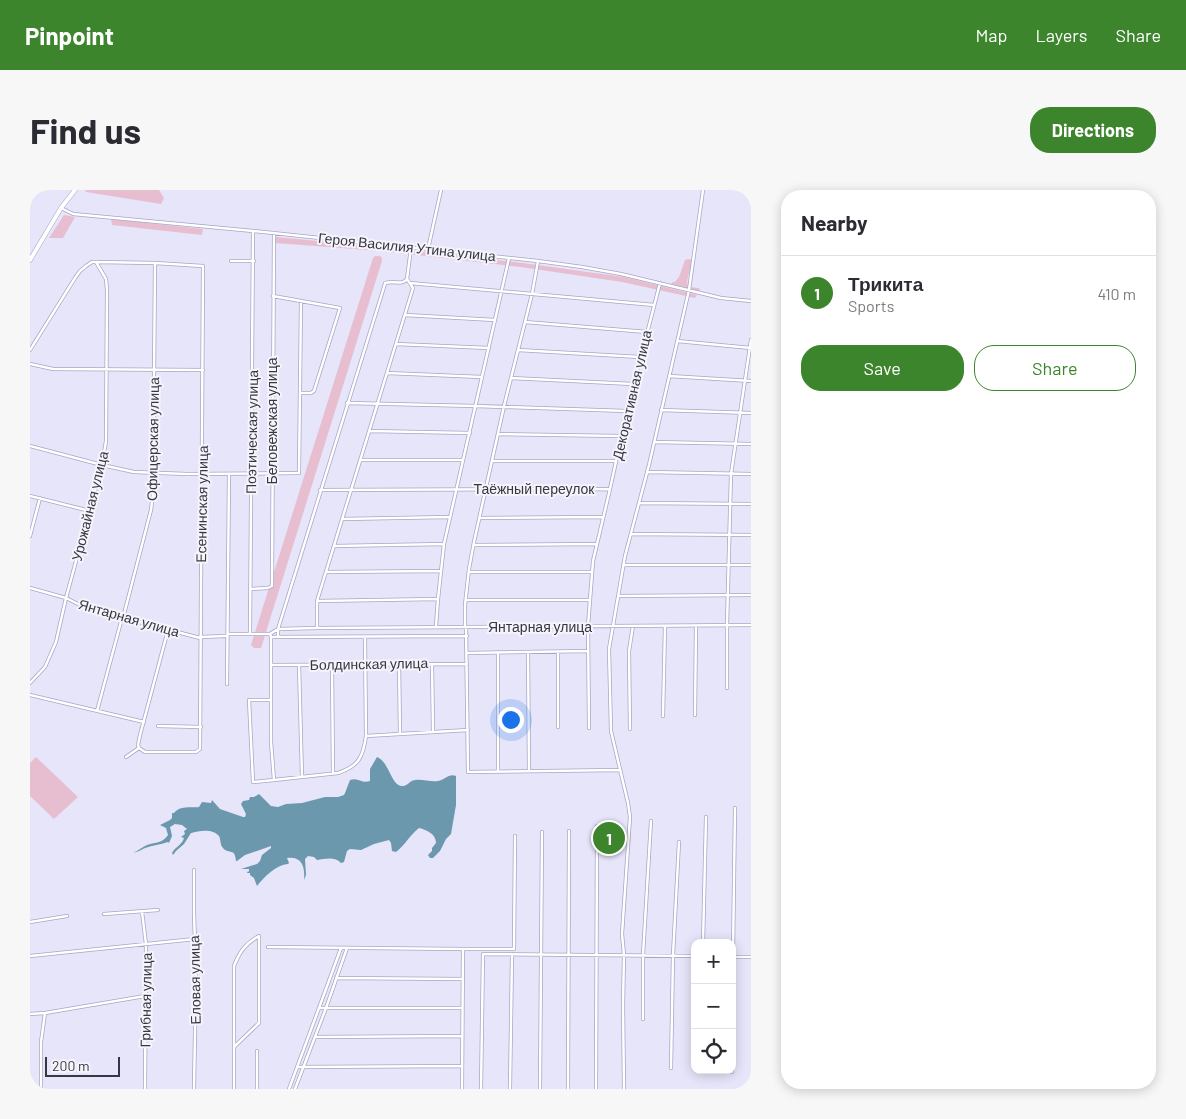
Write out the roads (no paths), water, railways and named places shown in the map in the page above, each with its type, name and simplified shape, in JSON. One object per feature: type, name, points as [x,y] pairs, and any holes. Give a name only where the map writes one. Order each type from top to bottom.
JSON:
[{"type":"street","points":[[30,260],[61,208],[75,190]]},
{"type":"street","points":[[428,249],[441,190]]},
{"type":"street","points":[[613,626],[631,534],[689,290],[703,190]]},
{"type":"street","name":"Героя Василия Утина улица","points":[[61,208],[73,214],[538,261],[620,274],[721,298],[751,301]]},
{"type":"street","name":"Поэтическая улица","points":[[250,634],[253,231]]},
{"type":"street","name":"Беловежская улица","points":[[250,589],[272,586],[274,233]]},
{"type":"street","points":[[317,628],[317,601],[413,288],[407,279],[411,248]]},
{"type":"street","points":[[436,627],[444,544],[510,258]]},
{"type":"street","points":[[231,261],[254,260]]},
{"type":"street","points":[[538,261],[532,294],[504,406],[469,572],[465,628],[467,636],[468,772],[620,770]]},
{"type":"street","points":[[30,350],[74,278],[86,266],[92,262],[156,263]]},
{"type":"street","name":"Урожайная улица","points":[[30,683],[45,667],[56,642],[102,465],[106,441],[106,279],[96,262]]},
{"type":"street","name":"Офицерская улица","points":[[97,711],[151,510],[153,494],[156,263]]},
{"type":"street","name":"Есенинская улица","points":[[139,748],[145,752],[199,751],[201,727],[203,266],[156,263]]},
{"type":"street","points":[[278,637],[278,629],[320,490],[385,283],[402,283],[407,279]]},
{"type":"street","name":"Декоративная улица","points":[[589,728],[588,626],[593,561],[627,411],[660,283]]},
{"type":"street","points":[[410,284],[654,305]]},
{"type":"street","points":[[273,296],[339,307],[340,309],[314,391],[311,393],[301,393]]},
{"type":"street","points":[[30,446],[134,472],[298,474],[300,472],[301,301]]},
{"type":"street","points":[[404,315],[495,320]]},
{"type":"street","points":[[525,322],[647,332]]},
{"type":"street","points":[[727,688],[731,474],[751,340]]},
{"type":"street","points":[[677,341],[750,348]]},
{"type":"street","points":[[396,344],[489,348]]},
{"type":"street","points":[[518,350],[640,358]]},
{"type":"street","points":[[30,364],[53,369],[203,370]]},
{"type":"street","points":[[387,373],[482,377]]},
{"type":"street","points":[[669,376],[751,381]]},
{"type":"street","points":[[511,378],[634,384]]},
{"type":"street","points":[[347,403],[627,411]]},
{"type":"street","points":[[661,410],[751,413]]},
{"type":"street","points":[[369,431],[470,433]]},
{"type":"street","points":[[498,434],[621,436]]},
{"type":"street","points":[[654,442],[751,444]]},
{"type":"street","points":[[360,460],[464,460]]},
{"type":"street","points":[[492,461],[616,462]]},
{"type":"street","points":[[647,472],[751,474]]},
{"type":"street","points":[[227,684],[229,474]]},
{"type":"street","name":"Таёжный переулок","points":[[320,490],[610,488]]},
{"type":"street","points":[[30,496],[90,511]]},
{"type":"street","points":[[30,536],[40,498]]},
{"type":"street","points":[[639,503],[751,504]]},
{"type":"street","points":[[342,519],[450,517]]},
{"type":"street","points":[[480,518],[604,517]]},
{"type":"street","points":[[631,534],[751,535]]},
{"type":"street","points":[[334,546],[444,544]]},
{"type":"street","points":[[474,545],[597,544]]},
{"type":"street","points":[[624,565],[751,565]]},
{"type":"street","points":[[326,572],[441,571]]},
{"type":"street","points":[[469,572],[592,572]]},
{"type":"street","name":"Янтарная улица","points":[[30,588],[66,598],[86,608],[200,637],[250,634],[278,637],[467,636]]},
{"type":"street","points":[[618,596],[751,595]]},
{"type":"street","points":[[317,601],[438,599]]},
{"type":"street","points":[[466,600],[590,600]]},
{"type":"street","name":"Янтарная улица","points":[[278,629],[751,625]]},
{"type":"street","name":"Янтарная улица","points":[[613,626],[609,649],[611,731],[630,817],[622,934],[624,955],[624,1089]]},
{"type":"street","points":[[630,729],[630,652],[633,626]]},
{"type":"street","points":[[663,716],[665,626]]},
{"type":"street","points":[[695,716],[696,626]]},
{"type":"street","points":[[274,780],[271,742],[270,636],[278,629]]},
{"type":"street","points":[[126,757],[139,748],[138,745],[168,630]]},
{"type":"street","points":[[270,700],[249,700],[253,782],[333,773],[347,770],[358,763],[364,751],[366,736],[365,637]]},
{"type":"street","points":[[467,652],[588,651]]},
{"type":"street","points":[[498,652],[498,772]]},
{"type":"street","points":[[528,652],[529,771]]},
{"type":"street","points":[[558,652],[558,727]]},
{"type":"street","points":[[399,664],[400,734]]},
{"type":"street","points":[[432,664],[433,732]]},
{"type":"street","name":"Болдинская улица","points":[[271,665],[467,664]]},
{"type":"street","points":[[298,665],[302,777]]},
{"type":"street","points":[[332,665],[333,773]]},
{"type":"street","points":[[30,695],[144,722]]},
{"type":"street","points":[[158,726],[201,727]]},
{"type":"street","points":[[366,736],[468,730]]},
{"type":"street","points":[[733,939],[735,808]]},
{"type":"street","points":[[703,939],[706,817]]},
{"type":"street","points":[[643,1019],[643,955],[650,821]]},
{"type":"street","points":[[596,1089],[597,826]]},
{"type":"street","points":[[568,1089],[569,831]]},
{"type":"street","points":[[540,1089],[542,832]]},
{"type":"street","points":[[268,947],[514,949],[515,836]]},
{"type":"street","points":[[671,1068],[673,955],[679,842]]},
{"type":"street","name":"Еловая улица","points":[[194,870],[196,974],[194,1089]]},
{"type":"street","points":[[104,914],[158,910]]},
{"type":"street","name":"Грибная улица","points":[[142,912],[146,944],[145,1089]]},
{"type":"street","points":[[30,922],[67,916]]},
{"type":"street","points":[[234,1047],[259,1023],[259,936],[249,942],[240,952],[234,966],[234,1047],[234,1089]]},
{"type":"street","points":[[30,956],[195,939]]},
{"type":"street","points":[[289,1089],[341,948]]},
{"type":"street","points":[[296,1089],[347,948]]},
{"type":"street","points":[[462,1089],[463,949]]},
{"type":"street","points":[[481,1089],[483,954],[691,956]]},
{"type":"street","points":[[510,1089],[512,954]]},
{"type":"street","points":[[736,957],[751,957]]},
{"type":"street","points":[[336,978],[463,979]]},
{"type":"street","points":[[30,1014],[145,996]]},
{"type":"street","points":[[319,1008],[462,1008]]},
{"type":"street","points":[[42,1089],[41,1042],[45,1013]]},
{"type":"street","points":[[315,1037],[462,1036]]},
{"type":"street","points":[[257,1051],[257,1089]]},
{"type":"street","points":[[297,1067],[462,1066]]},
{"type":"water","points":[[377,757],[384,763],[395,781],[401,786],[405,786],[415,780],[438,781],[451,775],[456,776],[456,805],[451,834],[433,858],[430,858],[428,855],[432,851],[436,840],[428,831],[419,828],[396,852],[392,851],[389,840],[361,850],[350,849],[347,851],[344,862],[341,863],[333,859],[317,860],[314,857],[308,856],[305,859],[306,875],[304,880],[304,871],[300,861],[287,858],[288,864],[275,869],[257,886],[254,878],[250,873],[247,873],[249,869],[241,869],[257,864],[262,855],[271,846],[245,855],[236,861],[233,853],[222,847],[219,836],[216,833],[202,831],[191,833],[184,844],[173,855],[173,851],[183,840],[184,838],[181,837],[187,829],[182,825],[175,824],[170,827],[172,836],[169,843],[148,847],[133,853],[166,838],[168,835],[166,828],[160,825],[170,820],[172,813],[176,810],[186,807],[199,807],[202,802],[211,803],[212,800],[220,809],[245,817],[246,814],[241,804],[243,801],[249,800],[250,797],[259,794],[271,806],[278,807],[325,797],[338,797],[344,795],[350,780],[370,781],[370,769]]},
{"type":"place","name":"Трикита","points":[[609,838]]}]
